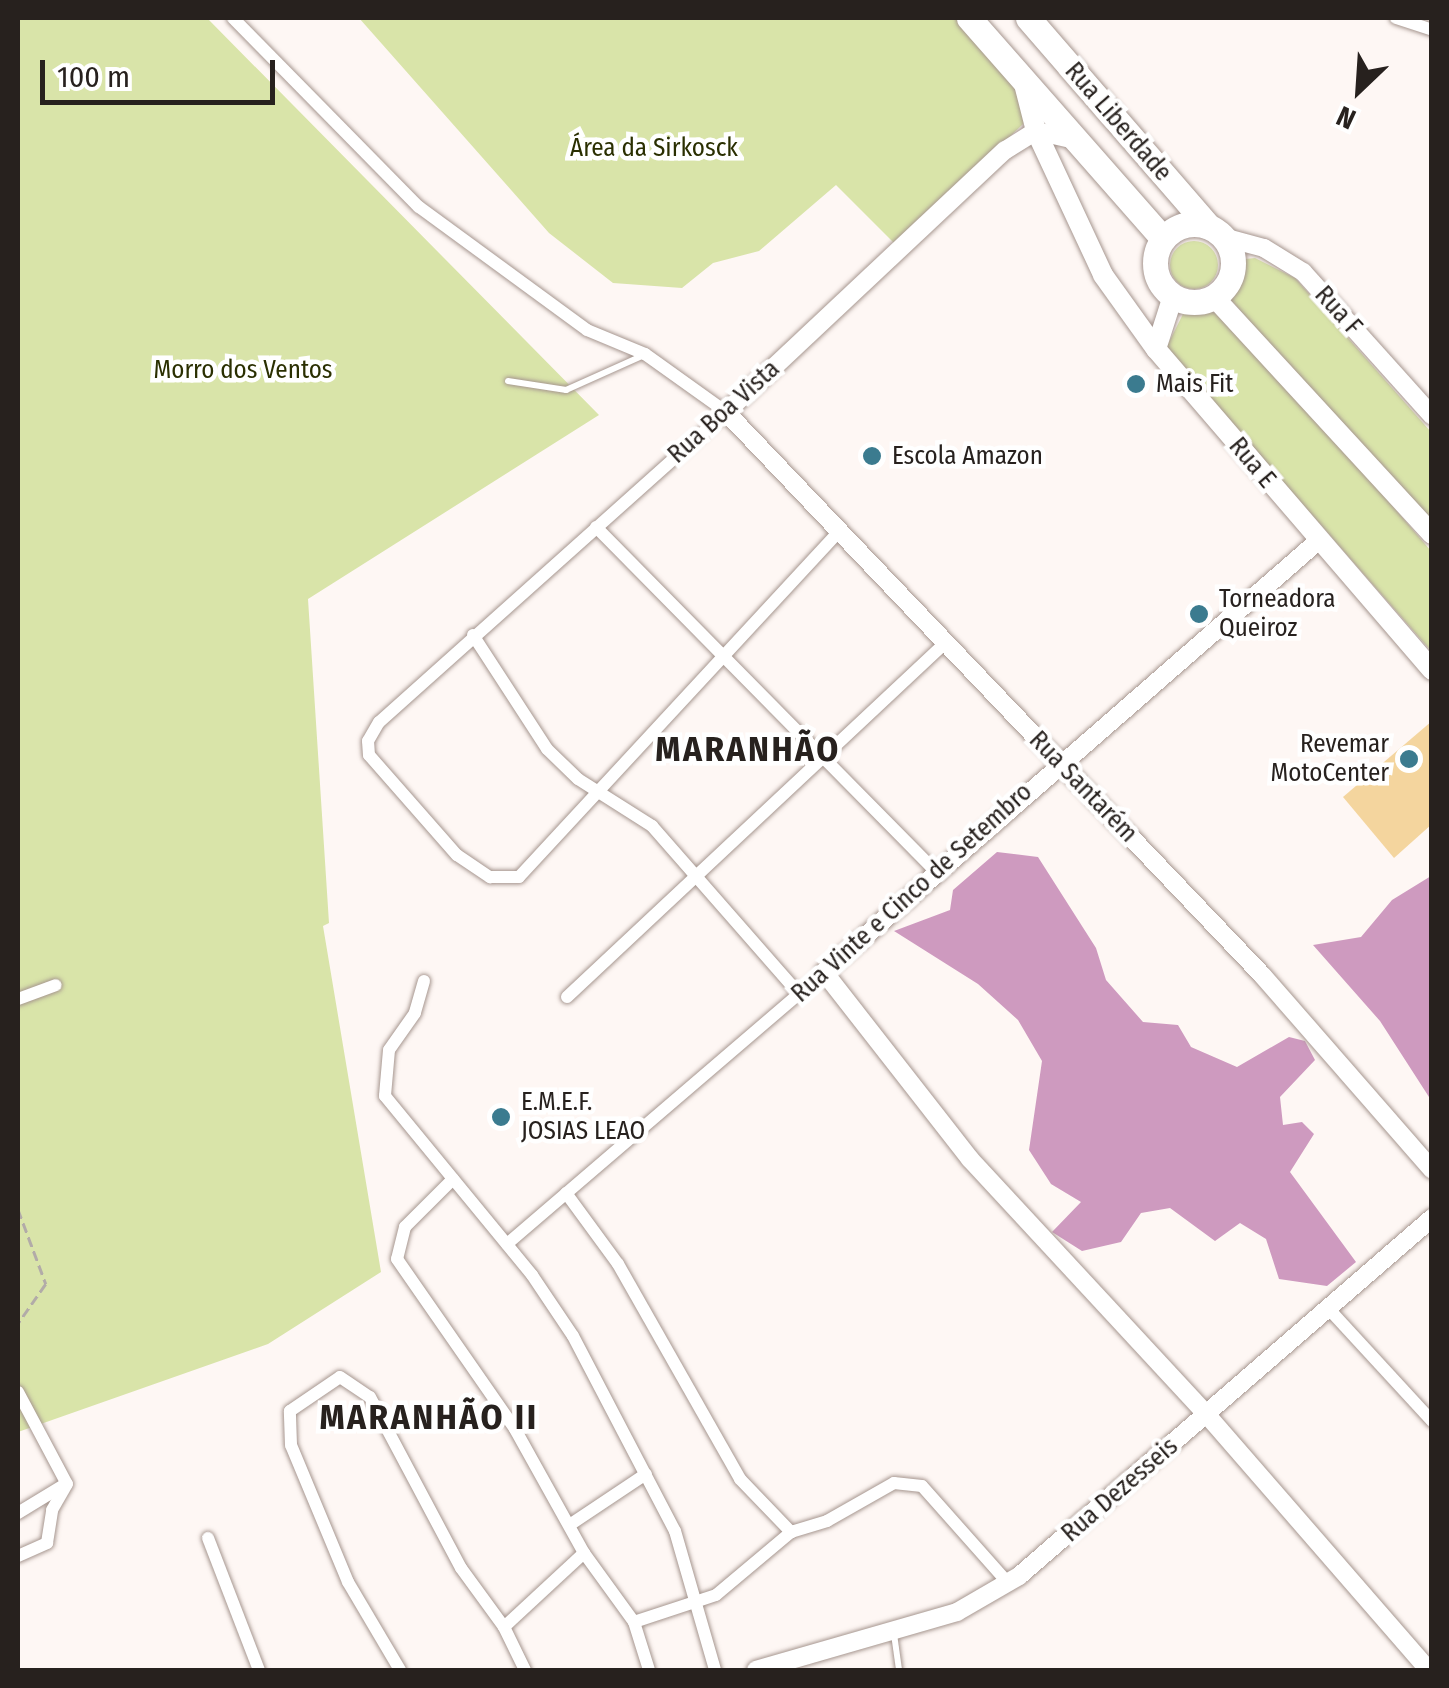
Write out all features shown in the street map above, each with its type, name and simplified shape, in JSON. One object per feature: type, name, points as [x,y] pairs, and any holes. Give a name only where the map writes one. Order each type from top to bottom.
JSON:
[{"type":"highway","points":[[969,18],[1163,239]]},
{"type":"highway","name":"Rua Liberdade","points":[[1028,18],[1216,232]]},
{"type":"highway","points":[[1184,225],[1216,232],[1233,269],[1214,297],[1189,302],[1173,296],[1157,276],[1163,239],[1184,225]]},
{"type":"main road","name":"Rua E","points":[[1022,78],[1036,132],[1104,275],[1156,348],[1432,670]]},
{"type":"main road","points":[[1156,348],[1173,296]]},
{"type":"main road","points":[[1214,297],[1431,532]]},
{"type":"street","points":[[233,18],[419,207],[587,330],[645,354],[726,412]]},
{"type":"street","points":[[1396,18],[1432,30]]},
{"type":"street","points":[[1036,132],[1077,140]]},
{"type":"street","name":"Rua Boa Vista","points":[[599,790],[525,872],[513,880],[490,877],[457,855],[370,755],[368,741],[379,722],[473,635],[726,412],[1005,150],[1036,132]]},
{"type":"street","name":"Rua F","points":[[1216,232],[1264,248],[1302,272],[1432,416]]},
{"type":"street","name":"Rua Santarém","points":[[726,412],[1263,976],[1432,1170]]},
{"type":"street","points":[[596,527],[938,874]]},
{"type":"street","points":[[599,790],[838,532]]},
{"type":"street","name":"Rua Vinte e Cinco de Setembro","points":[[506,1244],[938,874],[1060,761],[1318,541]]},
{"type":"street","points":[[473,635],[546,749],[652,826],[798,994]]},
{"type":"street","points":[[567,998],[944,644]]},
{"type":"street","points":[[824,972],[970,1159],[1207,1414],[1429,1670]]},
{"type":"street","points":[[424,982],[415,1013],[395,1034],[382,1086],[573,1336],[675,1531],[716,1670]]},
{"type":"street","points":[[18,999],[56,985]]},
{"type":"street","points":[[453,1179],[405,1227],[397,1259],[426,1292],[570,1524],[584,1553],[634,1622],[649,1670]]},
{"type":"street","points":[[566,1193],[618,1264],[740,1479],[790,1532]]},
{"type":"street","name":"Rua Dezesseis","points":[[756,1670],[957,1612],[1008,1583],[1432,1218]]},
{"type":"street","points":[[1328,1308],[1432,1421]]},
{"type":"street","points":[[400,1670],[308,1497],[288,1429],[290,1411],[340,1376],[370,1397],[460,1568],[504,1626],[525,1670]]},
{"type":"street","points":[[18,1392],[66,1484]]},
{"type":"street","points":[[570,1524],[646,1474]]},
{"type":"street","points":[[634,1622],[698,1602],[731,1585],[790,1532],[827,1521],[876,1490],[910,1482],[935,1498],[1008,1583]]},
{"type":"street","points":[[18,1512],[66,1484]]},
{"type":"street","points":[[18,1556],[48,1543],[52,1510],[66,1484]]},
{"type":"street","points":[[208,1538],[259,1670]]},
{"type":"street","points":[[504,1626],[584,1553]]},
{"type":"lane","points":[[508,381],[566,390],[645,354]]},
{"type":"lane","points":[[894,1633],[899,1670]]},
{"type":"path","points":[[18,1208],[46,1284],[18,1324]]},
{"type":"green space","name":"Morro dos Ventos","points":[[18,18],[207,18],[599,415],[308,599],[329,923],[323,926],[381,1272],[268,1344],[18,1432]]},
{"type":"green space","name":"Área da Sirkosck","points":[[359,18],[969,18],[1045,103],[896,245],[836,185],[759,251],[713,263],[682,288],[613,283],[549,233]]},
{"type":"green space","points":[[1194,241],[1211,248],[1218,265],[1211,282],[1194,289],[1177,282],[1170,265],[1177,248]]},
{"type":"green space","points":[[1255,258],[1295,278],[1431,432],[1431,527],[1231,300],[1235,260]]},
{"type":"green space","points":[[1214,297],[1431,551],[1431,651],[1166,348],[1189,302]]},
{"type":"shaded area","points":[[997,852],[1038,857],[1096,948],[1106,980],[1143,1022],[1178,1025],[1191,1047],[1237,1067],[1289,1037],[1305,1041],[1315,1060],[1280,1097],[1283,1125],[1302,1122],[1314,1134],[1290,1172],[1356,1262],[1327,1286],[1279,1279],[1266,1239],[1240,1223],[1215,1241],[1170,1208],[1141,1213],[1121,1242],[1082,1251],[1052,1232],[1081,1202],[1051,1184],[1029,1150],[1042,1061],[1018,1020],[978,984],[894,931],[950,910],[953,890]]},
{"type":"shaded area","points":[[1431,876],[1429,1097],[1380,1021],[1313,945],[1361,937],[1392,900]]},
{"type":"building","name":"Revemar MotoCenter","points":[[1432,721],[1432,824],[1394,858],[1343,797]]},
{"type":"place","name":"Mais Fit","points":[[1136,384]]},
{"type":"place","name":"Escola Amazon","points":[[872,456]]},
{"type":"place","name":"Torneadora Queiroz","points":[[1199,614]]},
{"type":"place","name":"Revemar MotoCenter","points":[[1409,759]]},
{"type":"place","name":"E.M.E.F. JOSIAS LEAO","points":[[501,1117]]},
{"type":"district","name":"MARANHÃO","points":[[748,749]]},
{"type":"district","name":"MARANHÃO II","points":[[429,1417]]}]
